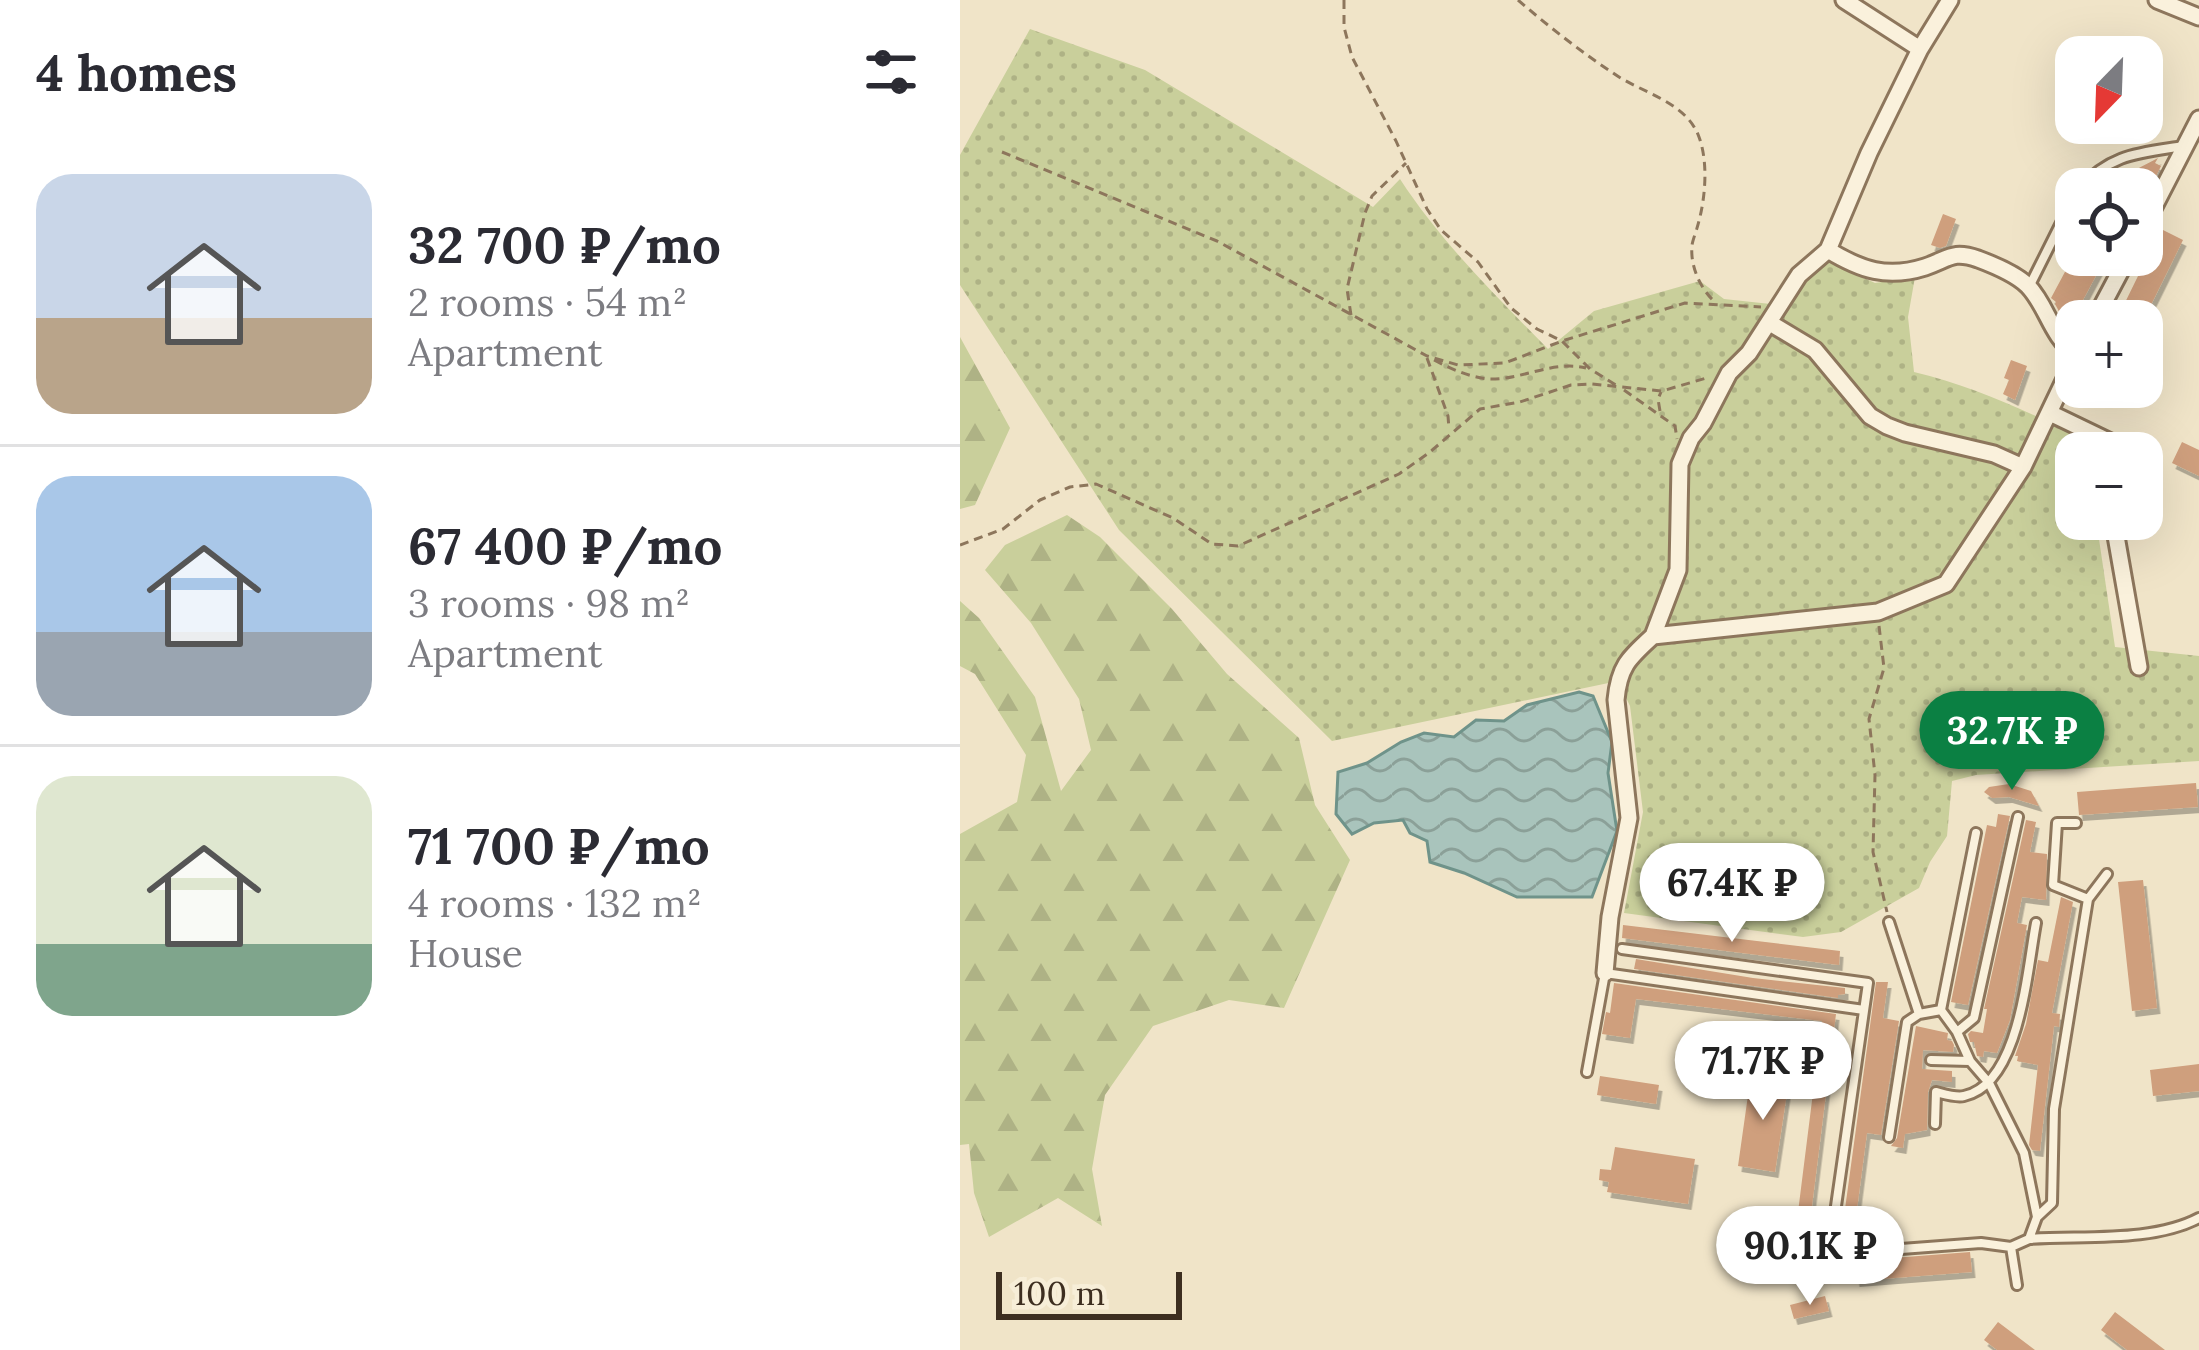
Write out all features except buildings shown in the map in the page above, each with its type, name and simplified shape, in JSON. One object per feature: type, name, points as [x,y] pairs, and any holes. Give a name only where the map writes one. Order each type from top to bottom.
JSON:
[{"type":"street","points":[[1844,0],[1920,49]]},
{"type":"street","points":[[1605,973],[1610,916],[1629,818],[1618,681],[1627,660],[1653,636],[1678,570],[1681,464],[1729,373],[1770,323],[1799,275],[1828,250],[1869,153],[1949,0]]},
{"type":"street","points":[[2157,0],[2199,17]]},
{"type":"street","points":[[2163,190],[2199,119]]},
{"type":"street","points":[[1828,250],[1858,268],[1883,273],[1924,267],[1953,254],[1976,258],[2029,287],[2055,332]]},
{"type":"street","points":[[1770,323],[1815,350],[1870,416],[1887,426],[1994,454],[2023,467]]},
{"type":"street","points":[[1653,636],[1878,612],[1946,584],[2023,467],[2055,402]]},
{"type":"street","points":[[2050,413],[2089,432]]},
{"type":"street","points":[[2117,540],[2139,667]]},
{"type":"lane","points":[[2100,168],[2125,155],[2186,146]]},
{"type":"lane","points":[[2029,287],[2055,236]]},
{"type":"lane","points":[[1957,1032],[1974,1018],[2018,817]]},
{"type":"lane","points":[[2076,824],[2056,823],[2053,885],[2088,899]]},
{"type":"lane","points":[[1976,833],[1941,1010],[1970,1061],[1989,1083],[2024,1153],[2037,1217]]},
{"type":"lane","points":[[2029,1239],[2037,1217],[2052,1203],[2054,1109],[2088,899],[2107,874]]},
{"type":"lane","points":[[1889,922],[1919,1014]]},
{"type":"lane","points":[[1934,1124],[1936,1092],[1962,1097],[1989,1083],[2013,1044],[2036,923]]},
{"type":"lane","points":[[1622,949],[1868,982],[1834,1220]]},
{"type":"lane","points":[[1587,1072],[1605,973],[1864,1010]]},
{"type":"lane","points":[[1889,1137],[1907,1022],[1941,1010]]},
{"type":"lane","points":[[1931,1060],[1970,1061]]},
{"type":"lane","points":[[1848,1253],[2147,1234],[2199,1218]]},
{"type":"lane","points":[[2011,1246],[2018,1285]]},
{"type":"path","points":[[1344,0],[1344,27],[1352,57],[1441,230],[1478,262],[1511,308],[1675,426],[1681,464]]},
{"type":"path","points":[[1518,0],[1618,77],[1670,104],[1690,121],[1700,137],[1705,162],[1701,207],[1691,244],[1697,277],[1718,304]]},
{"type":"path","points":[[1002,152],[1217,241],[1463,375],[1494,379],[1571,364],[1590,369]]},
{"type":"path","points":[[1351,317],[1347,289],[1365,213],[1372,196],[1406,163]]},
{"type":"path","points":[[1426,356],[1458,365],[1505,363],[1685,304],[1780,305]]},
{"type":"path","points":[[1426,356],[1448,416],[1449,433]]},
{"type":"path","points":[[960,545],[1003,530],[1040,500],[1070,487],[1096,484],[1173,518],[1212,544],[1238,547],[1399,474],[1480,409],[1571,385],[1662,391],[1729,373]]},
{"type":"path","points":[[1661,416],[1658,399],[1662,391]]},
{"type":"path","points":[[1878,612],[1884,668],[1868,719],[1874,775],[1873,852],[1889,922]]},
{"type":"green space","points":[[1030,29],[1145,70],[1373,207],[1400,179],[1451,246],[1548,349],[1594,311],[1700,281],[1724,299],[1780,305],[1823,259],[1875,283],[1915,277],[1908,317],[1914,372],[1991,397],[2069,432],[2055,432],[2055,540],[2099,540],[2115,647],[2199,656],[2199,761],[1976,775],[1952,781],[1947,836],[1919,888],[1841,932],[1803,937],[1624,913],[1643,812],[1630,706],[1618,681],[1332,741],[1119,530],[960,285],[960,155]]},
{"type":"green space","points":[[960,337],[1010,428],[975,505],[960,509]]},
{"type":"green space","points":[[1067,515],[1100,537],[1172,609],[1227,674],[1299,738],[1315,805],[1350,860],[1284,1008],[1229,1000],[1153,1026],[1105,1095],[1092,1169],[1102,1226],[1058,1198],[989,1237],[974,1193],[969,1144],[960,1145],[960,834],[1017,802],[1026,755],[975,674],[960,666],[960,601],[979,618],[1035,697],[1061,791],[1091,750],[1079,699],[1031,623],[985,570],[1005,545]]},
{"type":"water","points":[[1579,692],[1593,696],[1612,742],[1608,773],[1617,831],[1592,897],[1517,897],[1430,862],[1427,841],[1410,833],[1403,820],[1374,823],[1352,834],[1336,814],[1338,772],[1367,763],[1424,733],[1454,737],[1476,720],[1504,721],[1527,705]]}]
